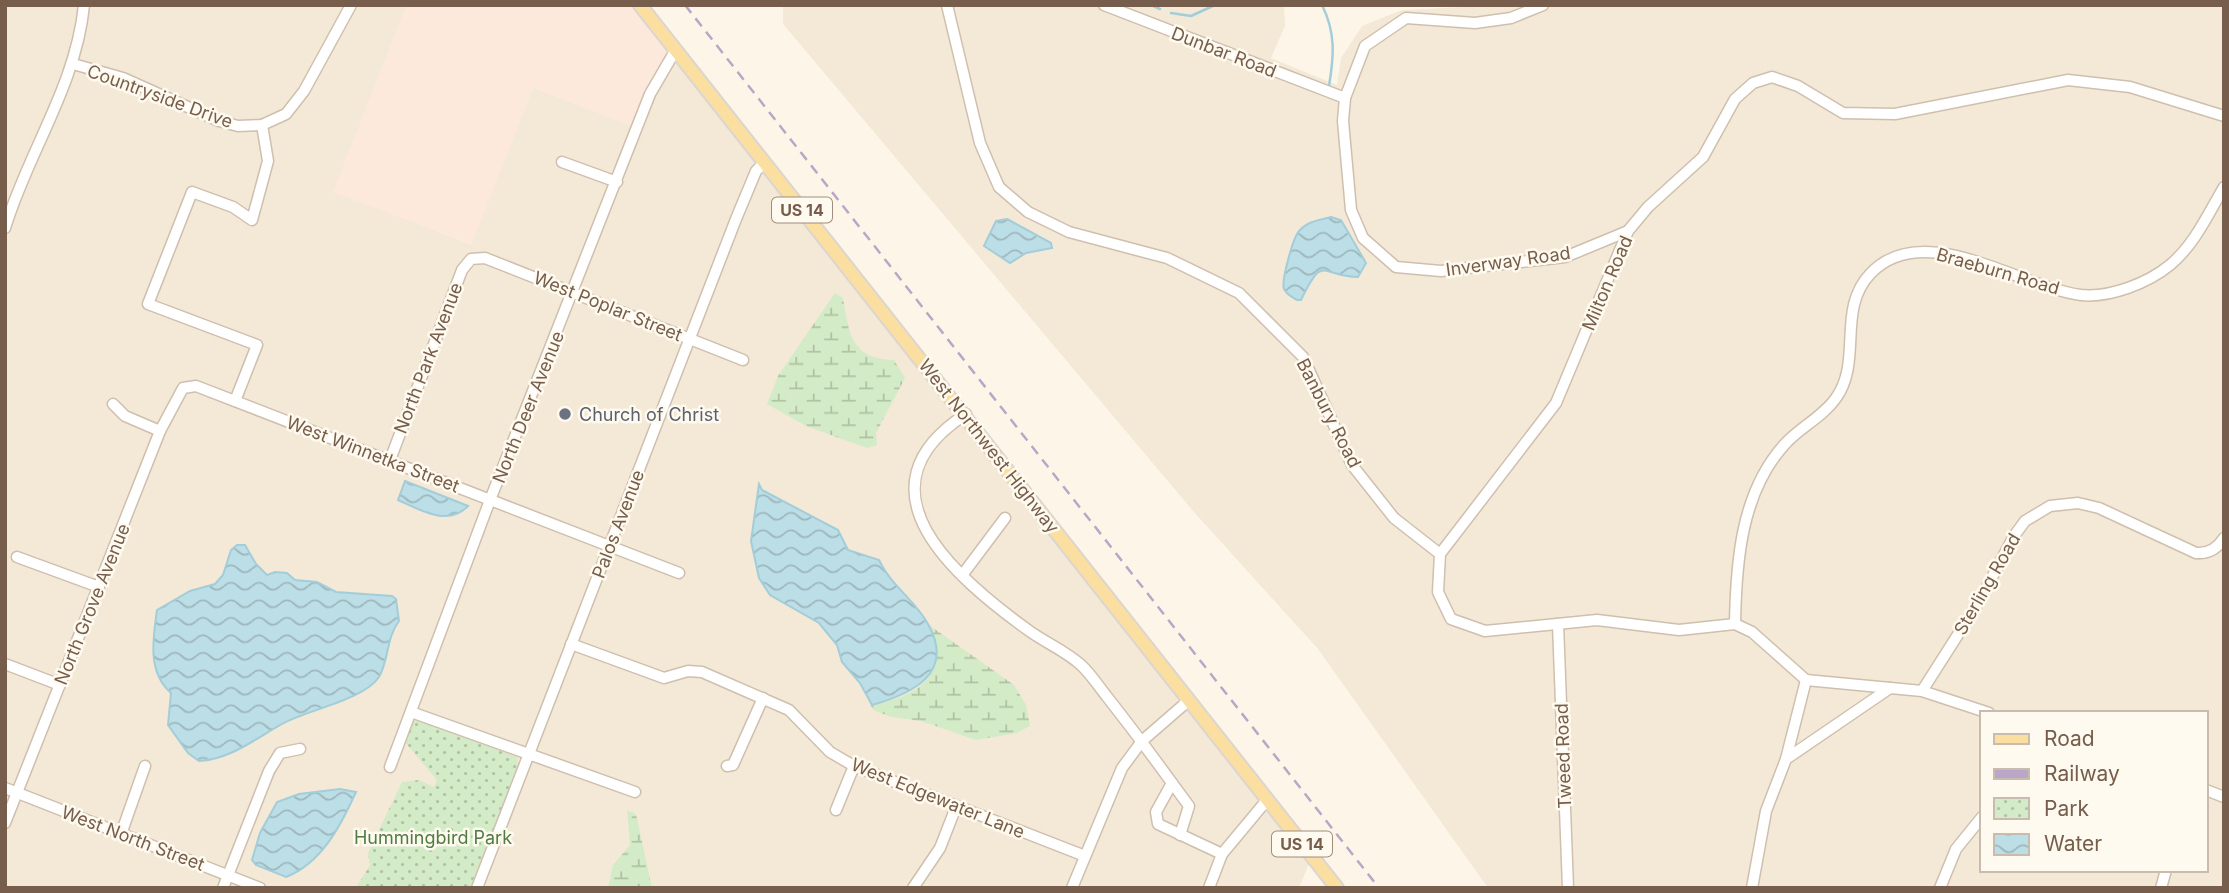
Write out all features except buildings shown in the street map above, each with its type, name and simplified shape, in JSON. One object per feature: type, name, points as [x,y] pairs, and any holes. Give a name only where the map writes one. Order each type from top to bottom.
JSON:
[{"type":"main road","name":"West Northwest Highway","points":[[639,5],[966,414],[1337,888]]},
{"type":"street","points":[[5,228],[16,192],[73,64],[85,5]]},
{"type":"street","points":[[235,401],[257,345],[148,304],[192,192],[233,207],[252,220],[268,161],[262,125],[286,114],[304,91],[351,5]]},
{"type":"street","name":"Banbury Road","points":[[947,5],[980,143],[999,187],[1028,212],[1069,232],[1167,258],[1239,293],[1303,357],[1352,465],[1394,518],[1440,554]]},
{"type":"street","name":"Dunbar Road","points":[[1104,5],[1345,98]]},
{"type":"street","name":"Inverway Road","points":[[1543,5],[1511,18],[1475,23],[1406,18],[1365,46],[1345,98],[1343,144],[1351,210],[1363,238],[1396,267],[1441,271],[1565,257],[1628,231]]},
{"type":"street","name":"North Deer Avenue","points":[[390,767],[490,500],[574,293],[650,94],[675,51]]},
{"type":"street","name":"Countryside Drive","points":[[73,64],[124,78],[219,121],[238,126],[262,125]]},
{"type":"street","name":"Milton Road","points":[[1440,554],[1556,403],[1628,231],[1648,207],[1703,158],[1735,99],[1753,83],[1772,77],[1798,86],[1843,113],[1895,114],[2068,80],[2130,87],[2224,116]]},
{"type":"street","points":[[562,162],[617,182]]},
{"type":"street","name":"Palos Avenue","points":[[477,888],[736,219],[756,171],[764,163]]},
{"type":"street","name":"Braeburn Road","points":[[1735,624],[1736,569],[1754,496],[1779,451],[1798,431],[1826,410],[1842,390],[1849,366],[1853,304],[1870,273],[1891,258],[1929,251],[1963,258],[2081,295],[2117,291],[2154,275],[2176,259],[2191,243],[2224,187]]},
{"type":"street","name":"West Poplar Street","points":[[471,259],[485,258],[743,360]]},
{"type":"street","name":"North Park Avenue","points":[[390,460],[462,270],[471,259]]},
{"type":"street","name":"West Winnetka Street","points":[[183,388],[196,386],[679,573]]},
{"type":"street","name":"North Grove Avenue","points":[[5,822],[160,431],[183,388]]},
{"type":"street","points":[[113,404],[125,416],[160,431]]},
{"type":"street","points":[[966,414],[931,445],[917,471],[914,488],[919,522],[929,540],[963,574],[1029,631],[1081,664],[1189,806],[1180,835]]},
{"type":"street","name":"Sterling Road","points":[[1922,691],[1980,600],[2014,536],[2025,521],[2050,506],[2078,503],[2099,508],[2196,553],[2205,554],[2224,538]]},
{"type":"street","points":[[963,574],[1005,517]]},
{"type":"street","points":[[1440,554],[1438,592],[1451,619],[1485,631],[1597,620],[1679,630],[1735,624],[1752,632],[1806,680],[1922,691],[1983,711]]},
{"type":"street","points":[[17,557],[99,587]]},
{"type":"street","name":"Tweed Road","points":[[1558,624],[1568,888]]},
{"type":"street","name":"West Edgewater Lane","points":[[571,644],[647,674],[664,678],[688,671],[702,673],[763,698],[789,710],[830,752],[854,766],[1085,856]]},
{"type":"street","points":[[5,664],[60,685]]},
{"type":"street","points":[[1752,888],[1766,811],[1786,759],[1806,680]]},
{"type":"street","points":[[1786,759],[1891,688]]},
{"type":"street","points":[[727,766],[733,765],[763,698]]},
{"type":"street","points":[[1072,888],[1122,768],[1142,741],[1188,701]]},
{"type":"street","points":[[411,712],[635,792]]},
{"type":"street","points":[[223,888],[269,771],[280,753],[300,749]]},
{"type":"street","points":[[121,834],[145,766]]},
{"type":"street","points":[[836,810],[854,766]]},
{"type":"street","points":[[1172,783],[1156,813],[1158,824],[1222,854]]},
{"type":"street","name":"West North Street","points":[[5,788],[260,888]]},
{"type":"street","points":[[1209,888],[1222,854],[1266,800]]},
{"type":"street","points":[[917,887],[940,848],[956,807]]},
{"type":"street","points":[[1940,888],[1956,849],[1980,819]]},
{"type":"shaded area","points":[[5,5],[407,5],[334,191],[471,244],[533,87],[637,128],[675,51],[1268,802],[1309,864],[1299,888],[5,888]]},
{"type":"shaded area","points":[[407,5],[640,5],[675,51],[637,128],[533,87],[472,244],[333,192]]},
{"type":"shaded area","points":[[783,5],[1284,5],[1285,26],[1271,58],[1337,85],[1341,58],[1362,26],[1402,10],[1501,5],[2224,5],[2224,888],[1488,888],[1318,649],[1193,511],[783,24]]},
{"type":"green space","points":[[835,293],[843,298],[847,323],[855,342],[869,355],[894,360],[905,378],[876,433],[877,445],[867,448],[806,426],[767,404],[778,376]]},
{"type":"green space","points":[[929,625],[1014,685],[1026,705],[1030,726],[1017,733],[976,740],[921,721],[892,717],[875,711],[870,705],[914,691],[929,676],[936,653]]},
{"type":"green space","name":"Hummingbird Park","points":[[418,720],[517,757],[519,767],[470,888],[356,888],[370,865],[368,853],[402,782],[419,780],[434,787],[437,780],[404,741],[412,722]]},
{"type":"green space","points":[[627,810],[636,814],[652,888],[608,888],[613,865],[630,845]]},
{"type":"water","points":[[1331,217],[1341,220],[1366,263],[1358,277],[1324,270],[1319,272],[1308,285],[1301,300],[1297,300],[1284,289],[1286,269],[1294,241],[1300,230],[1307,225]]},
{"type":"water","points":[[1007,219],[1051,243],[1052,248],[1026,253],[1010,263],[984,246],[996,221]]},
{"type":"water","points":[[405,481],[468,506],[452,515],[425,512],[398,500]]},
{"type":"water","points":[[759,484],[762,490],[838,530],[848,550],[879,560],[890,578],[923,615],[935,641],[937,656],[933,669],[914,688],[872,705],[860,683],[842,662],[837,645],[819,623],[770,595],[759,578],[751,541]]},
{"type":"water","points":[[237,545],[245,545],[256,564],[267,575],[275,572],[287,573],[295,580],[317,582],[336,592],[392,596],[396,599],[399,621],[382,670],[372,685],[348,698],[292,719],[232,752],[199,761],[188,753],[168,725],[171,693],[163,685],[155,665],[154,632],[157,610],[190,591],[215,584],[223,575],[231,550]]},
{"type":"water","points":[[340,789],[356,792],[337,830],[320,853],[299,871],[286,877],[256,865],[252,860],[260,833],[277,802],[299,794]]},
{"type":"waterway","points":[[1151,5],[1160,9]]},
{"type":"waterway","points":[[1171,13],[1191,16],[1215,5]]},
{"type":"waterway","points":[[1322,5],[1330,25],[1333,45],[1329,86]]},
{"type":"railway","points":[[685,5],[1379,888]]},
{"type":"place","name":"Church of Christ","points":[[565,414]]}]
